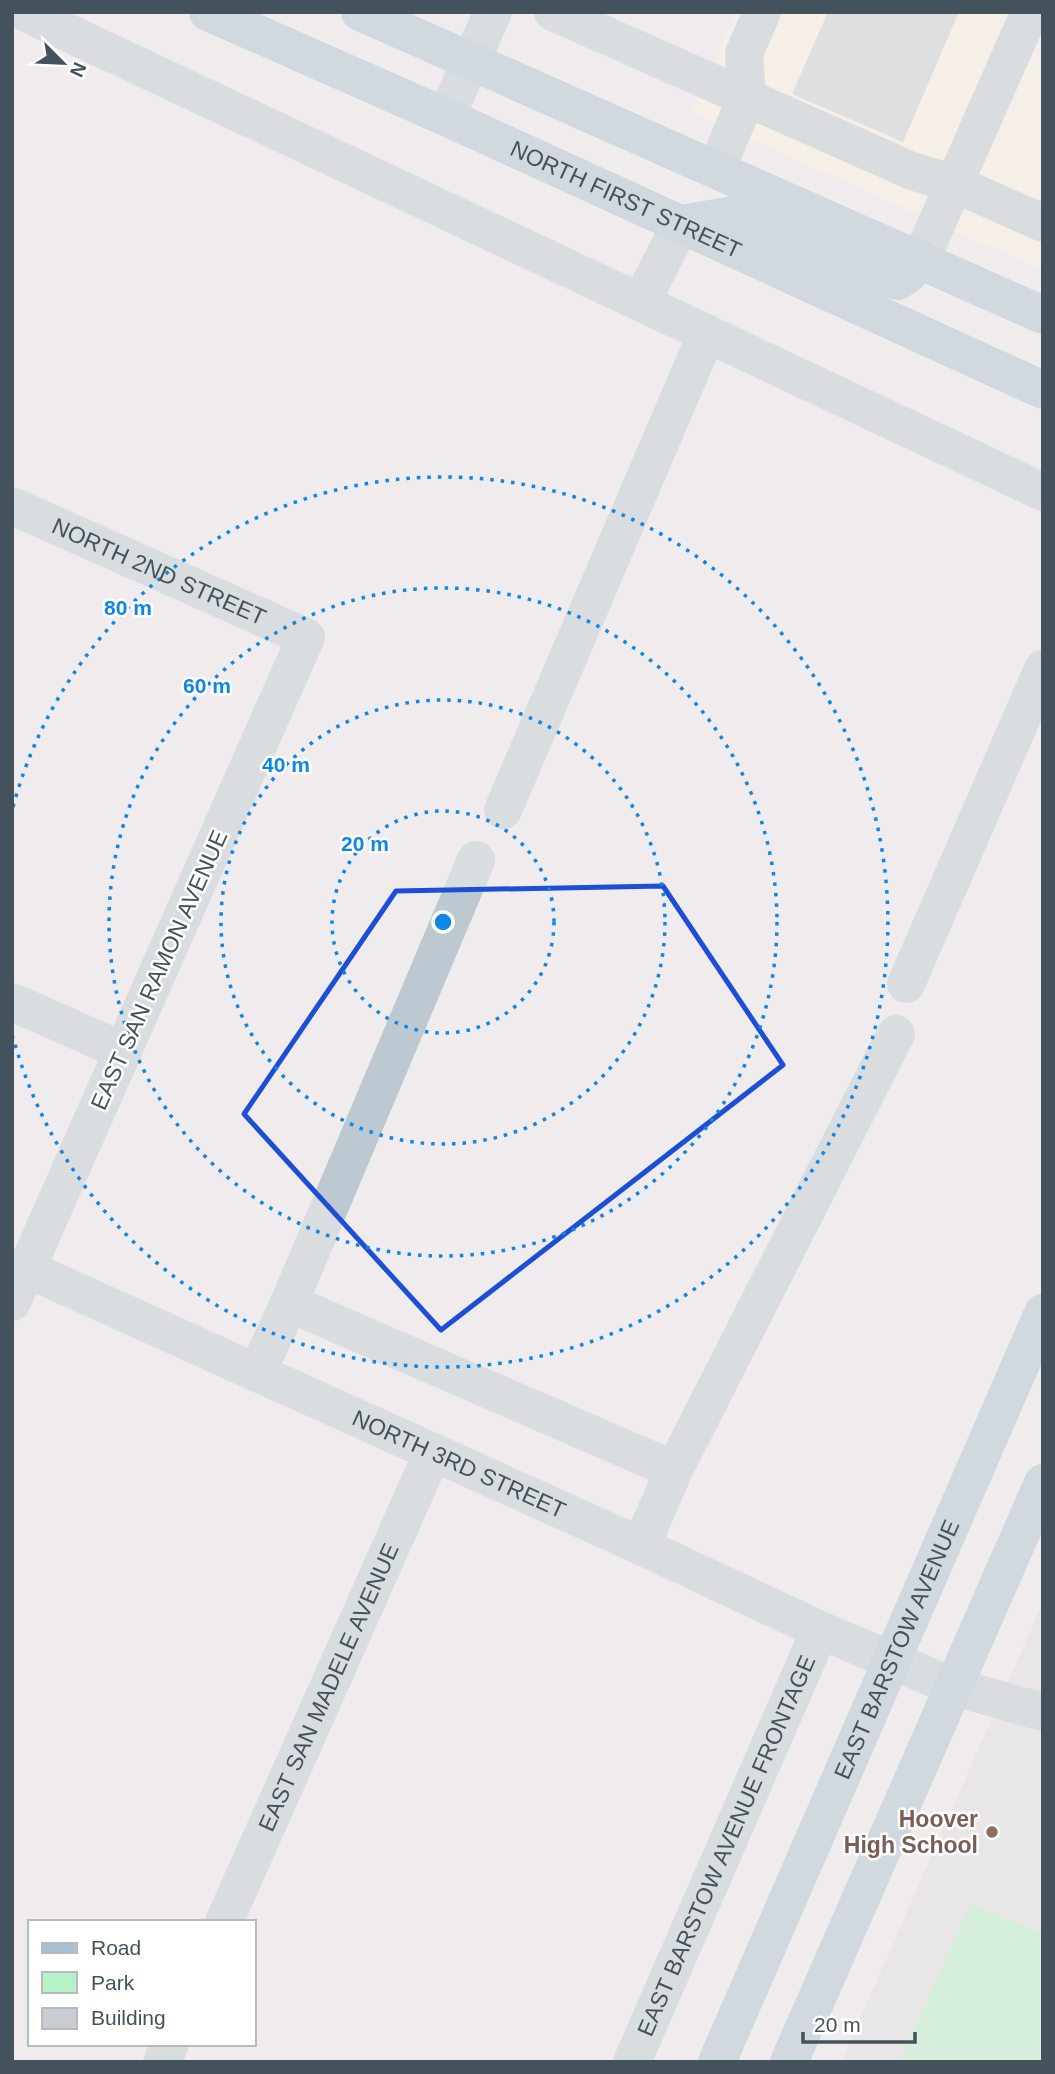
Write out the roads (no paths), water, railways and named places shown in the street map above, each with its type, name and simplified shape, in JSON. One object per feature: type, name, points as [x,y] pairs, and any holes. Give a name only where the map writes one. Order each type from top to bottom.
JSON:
[{"type":"main road","name":"NORTH FIRST STREET","points":[[208,12],[446,117],[1043,390]]},
{"type":"main road","points":[[360,12],[1043,314]]},
{"type":"main road","points":[[681,224],[734,215],[859,272],[884,279],[898,281],[908,274],[920,259]]},
{"type":"main road","name":"EAST BARSTOW AVENUE","points":[[717,2062],[1043,1313]]},
{"type":"main road","points":[[789,2062],[1043,1483]]},
{"type":"street","points":[[24,12],[1043,492]]},
{"type":"street","points":[[446,117],[493,12]]},
{"type":"street","points":[[553,12],[912,171],[955,184],[1043,223]]},
{"type":"street","points":[[716,170],[747,96],[744,54],[762,12]]},
{"type":"street","points":[[920,259],[1030,12]]},
{"type":"street","points":[[641,302],[681,224]]},
{"type":"street","points":[[503,810],[707,333]]},
{"type":"street","name":"NORTH 2ND STREET","points":[[12,506],[306,637]]},
{"type":"street","name":"EAST SAN RAMON AVENUE","points":[[20,1286],[306,637]]},
{"type":"street","points":[[906,984],[1043,669]]},
{"type":"street","points":[[257,1373],[476,860]]},
{"type":"street","points":[[12,1002],[123,1051]]},
{"type":"street","points":[[641,1546],[674,1470],[895,1034]]},
{"type":"street","name":"NORTH 3RD STREET","points":[[20,1286],[257,1373],[820,1630],[954,1687],[1043,1712]]},
{"type":"street","points":[[289,1303],[674,1470]]},
{"type":"street","name":"EAST SAN MADELE AVENUE","points":[[225,1920],[433,1452]]},
{"type":"street","name":"EAST BARSTOW AVENUE FRONTAGE","points":[[632,2062],[820,1630]]},
{"type":"street","points":[[162,2062],[169,2046]]},
{"type":"place","name":"Hoover High School","points":[[992,1832]]}]
